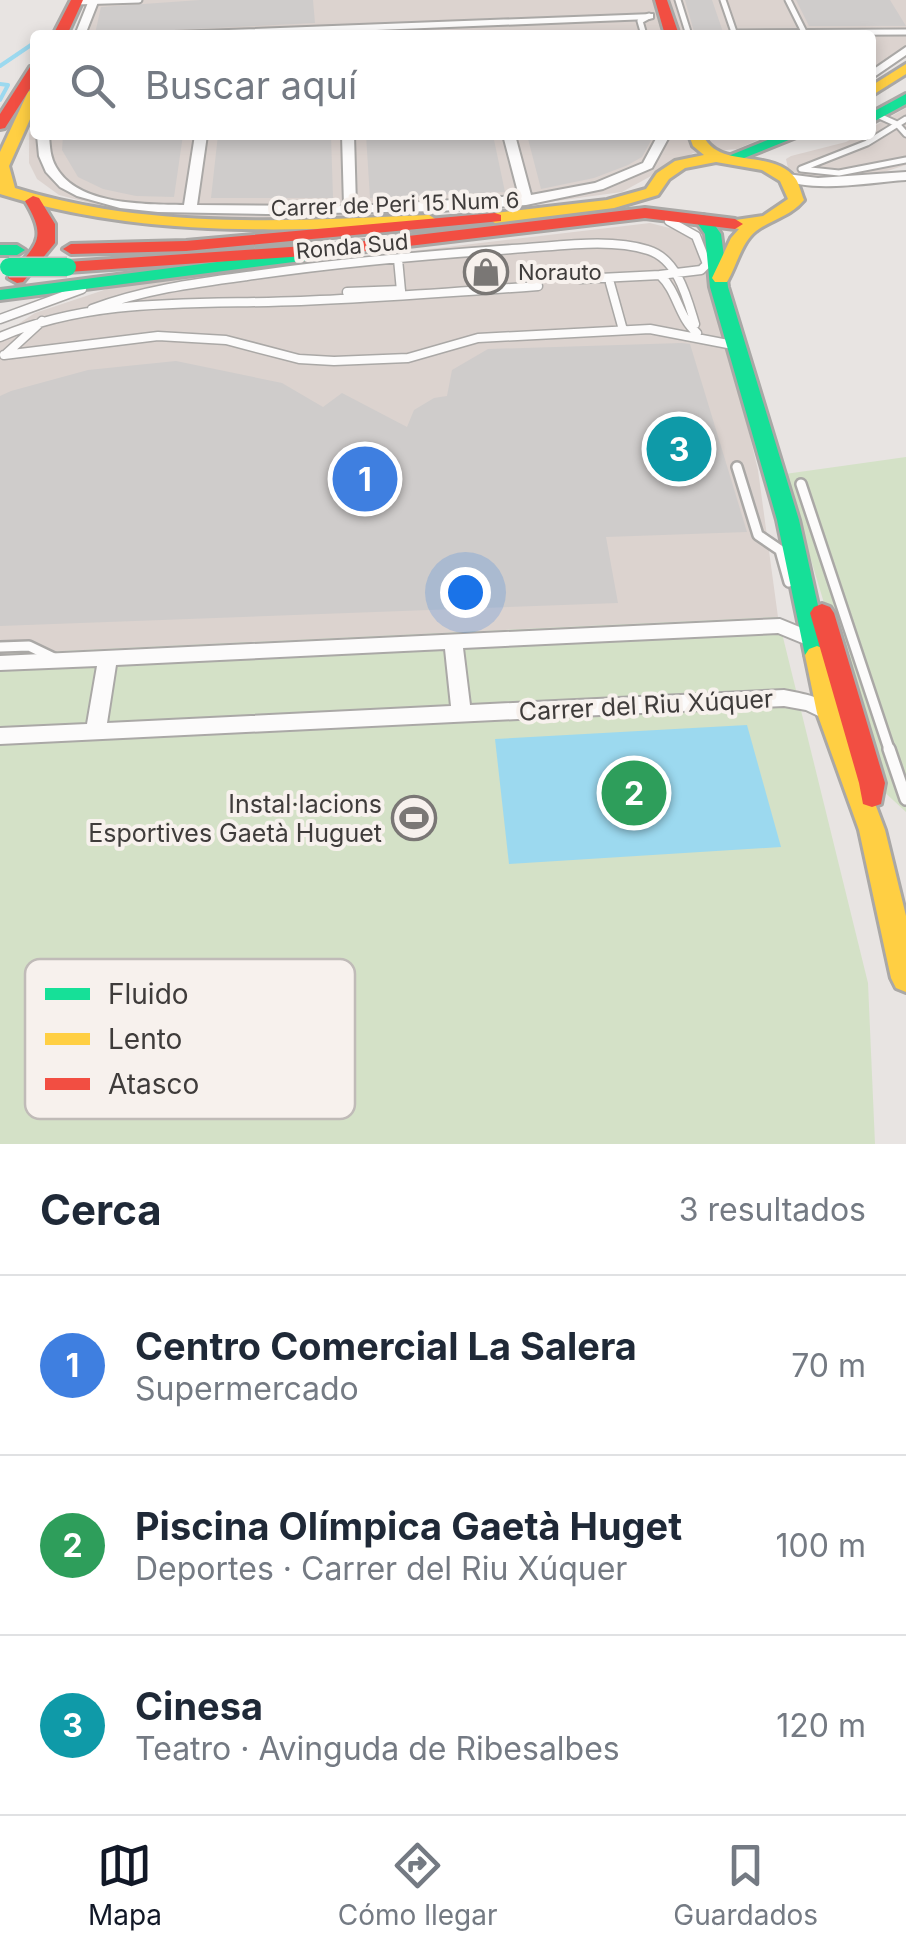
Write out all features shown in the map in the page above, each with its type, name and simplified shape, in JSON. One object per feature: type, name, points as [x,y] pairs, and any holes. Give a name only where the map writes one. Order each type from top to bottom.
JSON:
[{"type":"main road","points":[[69,30],[81,1]]},
{"type":"main road","points":[[0,109],[30,67]]},
{"type":"main road","points":[[876,89],[906,68]]},
{"type":"main road","points":[[879,117],[906,68]]},
{"type":"main road","points":[[0,124],[30,78]]},
{"type":"main road","points":[[879,117],[906,98]]},
{"type":"main road","points":[[30,103],[2,166],[4,190],[33,202],[114,220],[146,222],[261,226],[469,220]]},
{"type":"main road","points":[[679,140],[680,164],[725,157],[778,140]]},
{"type":"main road","points":[[697,140],[725,157],[784,181]]},
{"type":"main road","points":[[719,288],[738,238],[754,224],[777,218],[784,181],[776,155],[809,140]]},
{"type":"main road","name":"Ronda Sud","points":[[5,264],[608,206],[652,192],[663,176],[680,164]]},
{"type":"main road","points":[[5,264],[38,259],[50,238],[48,218],[33,202]]},
{"type":"main road","name":"Ronda Sud","points":[[69,258],[344,248],[654,212],[754,224]]},
{"type":"main road","points":[[703,220],[712,234],[719,288],[736,346],[790,524],[805,557],[811,625],[829,713],[872,830],[902,935],[906,978]]},
{"type":"main road","points":[[0,295],[344,248]]},
{"type":"main road","points":[[790,524],[790,568],[853,719],[872,783],[872,830]]},
{"type":"street","points":[[426,30],[651,17]]},
{"type":"street","points":[[876,75],[906,68]]},
{"type":"street","points":[[44,140],[45,163],[54,178],[75,192],[114,204],[190,208],[221,217],[381,222]]},
{"type":"street","points":[[190,208],[200,140]]},
{"type":"street","points":[[348,140],[350,208]]},
{"type":"street","points":[[511,140],[526,201]]},
{"type":"street","name":"Carrer de Peri 15 Num 6","points":[[190,208],[350,208],[526,201],[623,179],[653,164],[664,140]]},
{"type":"street","points":[[784,181],[906,176]]},
{"type":"street","points":[[784,181],[872,180]]},
{"type":"street","points":[[0,663],[811,625]]},
{"type":"street","points":[[453,641],[461,713]]},
{"type":"street","points":[[96,731],[108,658]]},
{"type":"street","name":"Carrer del Riu Xúquer","points":[[0,736],[784,698],[810,703],[829,713]]},
{"type":"lane","points":[[81,1],[139,0]]},
{"type":"lane","points":[[678,0],[687,30]]},
{"type":"lane","points":[[723,0],[733,30]]},
{"type":"lane","points":[[788,0],[803,30]]},
{"type":"lane","points":[[876,33],[906,32]]},
{"type":"lane","points":[[879,117],[906,118]]},
{"type":"lane","points":[[879,117],[906,134]]},
{"type":"lane","points":[[868,140],[800,168],[812,174],[906,160]]},
{"type":"lane","points":[[867,143],[886,162]]},
{"type":"lane","points":[[580,278],[677,273],[701,270],[707,264],[703,242],[687,227],[663,220],[581,221]]},
{"type":"lane","points":[[92,309],[101,300],[166,286],[398,259],[595,245],[646,248],[670,264],[695,324]]},
{"type":"lane","points":[[398,259],[402,293]]},
{"type":"lane","points":[[660,274],[669,281],[685,325],[703,336]]},
{"type":"lane","points":[[0,319],[42,300],[138,277]]},
{"type":"lane","points":[[610,283],[623,330]]},
{"type":"lane","points":[[0,337],[27,323],[92,309],[538,286]]},
{"type":"lane","points":[[347,292],[402,293]]},
{"type":"lane","points":[[2,357],[42,321]]},
{"type":"lane","points":[[2,357],[158,336],[226,340],[299,359],[372,360],[444,350],[478,338],[623,330],[703,336],[736,346]]},
{"type":"lane","points":[[737,467],[758,536],[780,550],[790,568]]},
{"type":"lane","points":[[801,484],[811,625],[906,799]]},
{"type":"lane","points":[[0,647],[29,646],[59,660]]},
{"type":"shaded area","points":[[88,0],[906,0],[906,56],[876,77],[876,30],[75,30]]},
{"type":"shaded area","points":[[906,108],[906,165],[881,173],[823,179],[802,177],[788,168],[786,159],[791,156],[850,140],[876,140],[876,125]]},
{"type":"shaded area","points":[[29,134],[30,140],[758,140],[737,149],[693,153],[622,192],[504,208],[286,218],[189,217],[109,208],[59,195],[37,179],[29,163]]},
{"type":"shaded area","points":[[650,223],[685,232],[705,251],[758,470],[778,617],[0,654],[0,336],[35,313],[116,286]]},
{"type":"green space","points":[[906,457],[906,812],[880,788],[785,474]]},
{"type":"green space","name":"Instal·lacions Esportives Gaetà Huguet","points":[[778,617],[868,983],[875,1144],[0,1144],[0,654]]},
{"type":"water","points":[[747,725],[781,847],[509,864],[495,739]]},
{"type":"building","points":[[200,0],[313,0],[315,23],[96,30],[101,7]]},
{"type":"building","points":[[685,0],[712,0],[722,30],[694,30]]},
{"type":"building","points":[[796,0],[890,0],[906,26],[809,26]]},
{"type":"building","points":[[63,140],[182,140],[174,197],[136,196],[103,189],[78,177],[62,150]]},
{"type":"building","points":[[217,140],[331,140],[333,198],[211,198]]},
{"type":"building","points":[[366,140],[494,140],[505,192],[370,198]]},
{"type":"building","points":[[528,140],[651,140],[642,157],[628,165],[594,178],[541,189]]},
{"type":"building","points":[[690,344],[747,532],[606,537],[618,603],[0,626],[0,396],[11,391],[88,370],[176,361],[282,383],[323,407],[342,393],[407,427],[414,410],[434,398],[447,396],[452,370],[488,349]]},
{"type":"waterway","points":[[0,66],[30,46]]},
{"type":"waterway","points":[[0,84],[8,85],[0,100]]},
{"type":"traffic: fast","points":[[876,116],[906,98]]},
{"type":"traffic: fast","points":[[734,157],[780,140]]},
{"type":"traffic: fast","points":[[703,220],[713,234],[719,287],[788,520],[817,655]]},
{"type":"traffic: fast","points":[[0,250],[17,250]]},
{"type":"traffic: fast","points":[[0,295],[303,256]]},
{"type":"traffic: fast","points":[[9,267],[67,267]]},
{"type":"traffic: slow","points":[[876,89],[906,68]]},
{"type":"traffic: slow","points":[[7,190],[1,166],[30,103]]},
{"type":"traffic: slow","points":[[697,140],[716,157]]},
{"type":"traffic: slow","points":[[495,218],[608,205],[652,192],[663,176],[680,164],[716,157],[767,166],[787,178],[796,200],[789,207],[761,222],[735,224]]},
{"type":"traffic: slow","points":[[0,189],[52,205],[158,222],[267,226],[429,220]]},
{"type":"traffic: slow","points":[[721,278],[739,238],[754,224]]},
{"type":"traffic: slow","points":[[817,655],[829,713],[872,830],[906,978]]},
{"type":"traffic: jam","points":[[62,30],[77,0]]},
{"type":"traffic: jam","points":[[661,0],[670,30]]},
{"type":"traffic: jam","points":[[0,125],[30,78]]},
{"type":"traffic: jam","points":[[17,278],[47,243],[47,224],[33,201]]},
{"type":"traffic: jam","points":[[67,267],[349,248],[645,213],[735,224]]},
{"type":"traffic: jam","points":[[71,249],[186,246],[495,218]]},
{"type":"traffic: jam","points":[[822,613],[872,783],[872,796]]},
{"type":"place","name":"Norauto","points":[[486,272]]},
{"type":"place","name":"Cinesa","points":[[679,449]]},
{"type":"place","name":"Centro Comercial La Salera","points":[[365,479]]},
{"type":"place","name":"Piscina Olímpica Gaetà Huget","points":[[634,793]]},
{"type":"place","name":"Instal·lacions Esportives Gaetà Huguet","points":[[414,818]]}]
